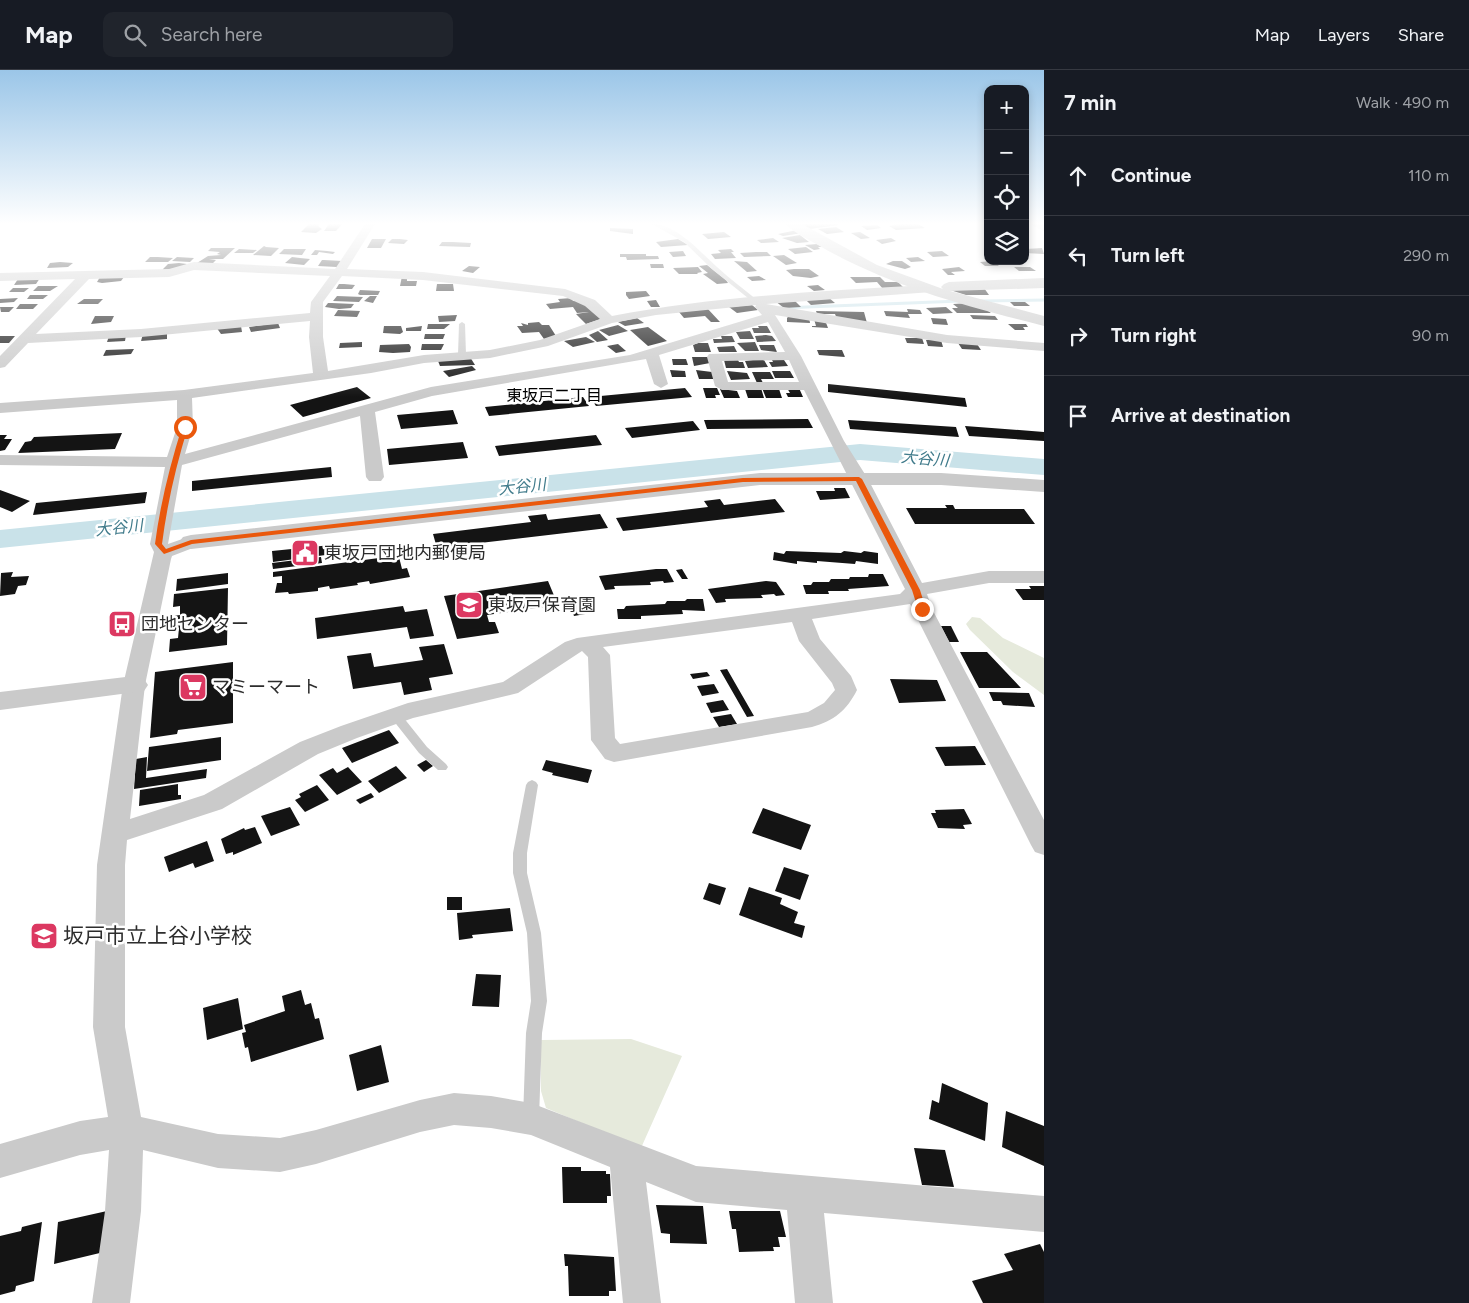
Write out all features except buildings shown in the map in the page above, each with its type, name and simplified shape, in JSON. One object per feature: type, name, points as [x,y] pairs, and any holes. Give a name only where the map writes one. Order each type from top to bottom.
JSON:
[{"type":"street","points":[[0,364],[80,282]]},
{"type":"street","points":[[321,376],[316,337],[317,302],[332,282]]},
{"type":"street","points":[[469,282],[565,293],[590,303],[609,320]]},
{"type":"street","points":[[907,282],[1044,321]]},
{"type":"street","points":[[0,408],[184,395],[462,355],[490,354],[543,344],[609,320],[656,311],[763,309],[928,289],[1044,283]]},
{"type":"street","points":[[763,309],[794,356],[836,442],[859,479],[916,590],[922,609],[1044,845]]},
{"type":"street","points":[[0,460],[174,462],[465,384],[613,363],[650,352],[763,309],[804,314],[947,339],[1044,346]]},
{"type":"street","points":[[24,339],[141,333],[316,316]]},
{"type":"street","points":[[650,352],[661,384]]},
{"type":"street","points":[[794,356],[714,357],[722,386],[809,386]]},
{"type":"street","points":[[111,1303],[123,1211],[127,1130],[109,1027],[110,915],[114,834],[134,685],[154,587],[164,552],[159,544],[162,523],[174,462],[185,427],[184,395]]},
{"type":"street","points":[[367,410],[375,477]]},
{"type":"street","points":[[164,552],[191,542],[743,480],[941,479],[1044,486]]},
{"type":"street","points":[[114,834],[213,802],[309,748],[396,715],[510,688],[573,647],[585,643],[906,599],[916,590],[989,577],[1044,577]]},
{"type":"street","points":[[585,643],[599,655],[603,740],[614,752],[812,719],[830,712],[840,701],[846,690],[842,681],[810,641],[799,613]]},
{"type":"street","points":[[0,700],[134,685]]},
{"type":"street","points":[[0,1161],[80,1138],[127,1130],[218,1151],[280,1154],[316,1147],[420,1116],[454,1109],[491,1112],[531,1120],[696,1184],[804,1195],[1044,1214]]},
{"type":"street","points":[[626,1157],[642,1303]]},
{"type":"street","points":[[804,1195],[814,1303]]},
{"type":"lane","points":[[730,282],[763,309]]},
{"type":"lane","points":[[462,324],[462,355]]},
{"type":"lane","points":[[396,715],[403,728],[422,750],[442,767]]},
{"type":"lane","points":[[531,1120],[534,1033],[539,1001],[534,933],[520,873],[520,853],[532,785]]},
{"type":"shaded area","points":[[972,617],[980,618],[1003,638],[1044,658],[1044,695],[1013,672],[970,630],[966,624]]},
{"type":"shaded area","points":[[631,1039],[682,1056],[641,1148],[546,1108],[541,1091],[541,1040]]},
{"type":"waterway","points":[[979,301],[1044,300]]},
{"type":"waterway","points":[[781,308],[961,301]]},
{"type":"waterway","name":"大谷川","points":[[0,539],[860,452],[1044,467]]},
{"type":"place","name":"東坂戸団地内郵便局","points":[[305,553]]},
{"type":"place","name":"東坂戸保育園","points":[[469,605]]},
{"type":"place","name":"団地センター","points":[[122,624]]},
{"type":"place","name":"マミーマート","points":[[193,687]]},
{"type":"place","name":"坂戸市立上谷小学校","points":[[44,936]]},
{"type":"district","name":"東坂戸二丁目","points":[[554,395]]},
{"type":"route","points":[[185,427],[174,462],[160,531],[159,544],[164,552],[174,546],[191,542],[743,480],[859,479],[916,590],[922,609]]}]
